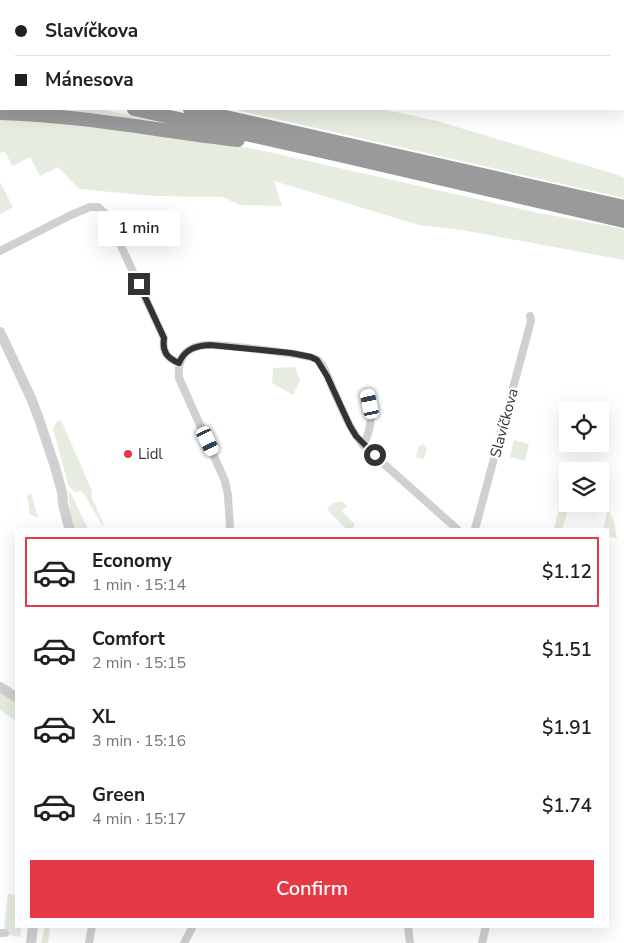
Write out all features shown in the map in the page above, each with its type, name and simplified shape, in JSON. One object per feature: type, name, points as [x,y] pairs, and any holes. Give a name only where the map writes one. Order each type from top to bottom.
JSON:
[{"type":"highway","points":[[138,110],[624,221]]},
{"type":"highway","points":[[194,110],[624,207]]},
{"type":"highway","points":[[0,113],[121,124],[300,147]]},
{"type":"street","points":[[0,251],[93,206],[103,210],[164,338],[163,346],[167,356],[179,363]]},
{"type":"street","name":"Slavíčkova","points":[[476,528],[531,321],[530,316]]},
{"type":"street","points":[[0,332],[39,419],[62,492],[70,528]]},
{"type":"street","points":[[230,528],[228,495],[225,481],[178,378],[179,363],[186,352],[201,346],[291,353],[317,360],[327,376],[356,436],[457,528]]},
{"type":"street","points":[[363,444],[369,434],[371,425],[370,404],[367,394]]},
{"type":"street","points":[[0,687],[15,696]]},
{"type":"street","points":[[31,943],[34,928]]},
{"type":"street","points":[[89,943],[92,928]]},
{"type":"street","points":[[184,943],[192,928]]},
{"type":"street","points":[[408,928],[410,943]]},
{"type":"street","points":[[482,943],[486,928]]},
{"type":"shaded area","points":[[0,110],[105,110],[172,125]]},
{"type":"shaded area","points":[[236,110],[387,110],[437,121],[618,175],[624,178],[624,198]]},
{"type":"shaded area","points":[[0,118],[46,119],[182,137],[255,149],[534,212],[624,229],[624,260],[462,230],[419,225],[274,181],[282,206],[239,205],[223,197],[154,196],[79,189],[58,167],[40,176],[30,157],[12,166],[5,151],[0,153]]},
{"type":"shaded area","points":[[0,182],[13,207],[0,214]]},
{"type":"shaded area","points":[[295,367],[300,381],[293,395],[272,383],[273,368]]},
{"type":"shaded area","points":[[61,420],[92,491],[92,498],[104,525],[102,525],[84,494],[81,491],[75,492],[69,487],[53,429],[56,423]]},
{"type":"shaded area","points":[[514,440],[529,444],[525,461],[510,457]]},
{"type":"shaded area","points":[[424,444],[427,449],[424,459],[418,458],[416,456],[419,446]]},
{"type":"shaded area","points":[[68,492],[70,492],[88,528],[74,528]]},
{"type":"shaded area","points":[[31,493],[38,518],[30,514],[27,496]]},
{"type":"shaded area","points":[[342,501],[347,506],[342,511],[355,525],[352,528],[345,528],[327,509],[333,503]]},
{"type":"shaded area","points":[[559,508],[559,512],[567,512],[563,528],[554,528]]},
{"type":"shaded area","points":[[609,511],[614,521],[617,539],[609,536],[609,528],[603,528]]},
{"type":"shaded area","points":[[0,693],[3,693],[15,700],[15,720],[0,710]]},
{"type":"shaded area","points":[[8,894],[15,895],[15,928],[22,928],[20,937],[9,935],[9,930],[4,930]]},
{"type":"shaded area","points":[[45,928],[50,928],[48,943],[41,943]]},
{"type":"place","name":"Lidl","points":[[128,454]]},
{"type":"route","points":[[139,284],[164,338],[163,346],[167,356],[179,363],[186,352],[192,348],[210,345],[291,353],[317,360],[327,376],[356,436],[375,455]]}]
